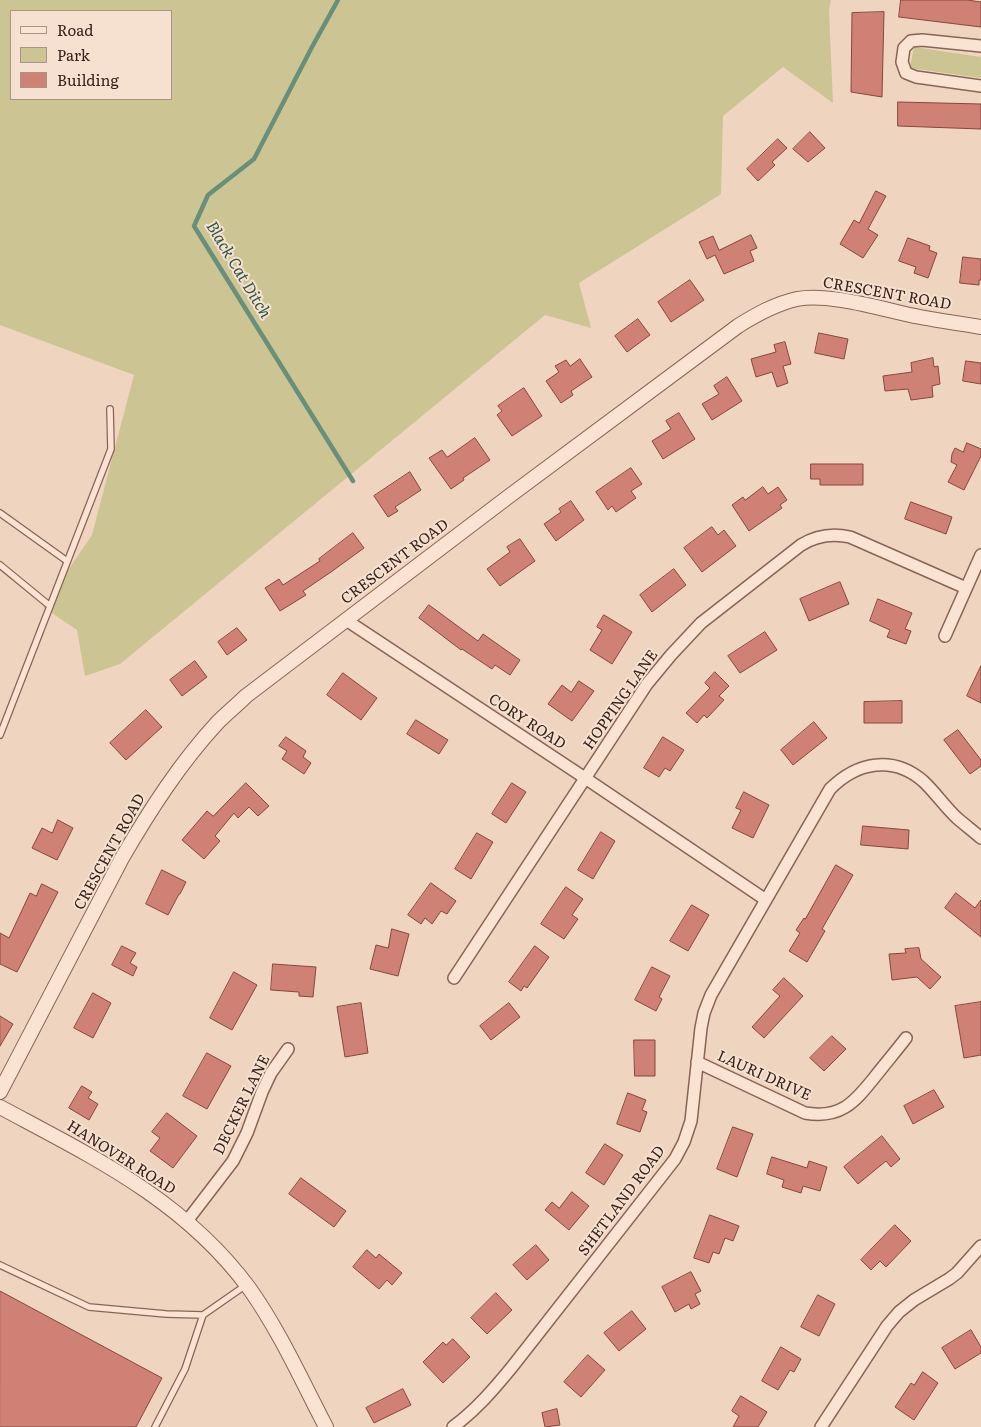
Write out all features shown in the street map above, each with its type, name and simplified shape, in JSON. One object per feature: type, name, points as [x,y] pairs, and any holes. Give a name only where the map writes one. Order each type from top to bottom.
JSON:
[{"type":"street","points":[[981,46],[922,40],[911,42],[904,48],[902,62],[906,73],[916,77],[981,86]]},
{"type":"street","name":"CRESCENT ROAD","points":[[0,1092],[142,823],[192,752],[246,696],[730,331],[759,312],[798,299],[825,298],[981,327]]},
{"type":"street","name":"HOPPING LANE","points":[[454,978],[647,684],[701,623],[801,544],[822,536],[837,534],[850,537],[966,588]]},
{"type":"street","points":[[945,636],[981,555]]},
{"type":"street","name":"CORY ROAD","points":[[346,620],[766,900]]},
{"type":"street","name":"SHETLAND ROAD","points":[[452,1427],[485,1400],[675,1159],[684,1142],[691,1121],[704,1013],[711,995],[830,789],[839,780],[864,767],[880,764],[895,766],[911,772],[924,782],[958,819],[981,838]]},
{"type":"street","name":"LAURI DRIVE","points":[[697,1062],[805,1113],[817,1115],[830,1114],[842,1110],[859,1096],[906,1038]]},
{"type":"street","name":"DECKER LANE","points":[[187,1221],[233,1161],[247,1133],[271,1073],[288,1049]]},
{"type":"street","name":"HANOVER ROAD","points":[[0,1107],[101,1162],[140,1186],[200,1233],[246,1285],[262,1308],[326,1427]]},
{"type":"street","points":[[821,1427],[887,1326],[899,1312],[914,1300],[957,1273],[981,1246]]},
{"type":"lane","points":[[0,735],[111,448],[110,409]]},
{"type":"lane","points":[[0,513],[67,561]]},
{"type":"lane","points":[[0,565],[50,606]]},
{"type":"lane","points":[[0,1265],[89,1307],[166,1314],[203,1314],[246,1285]]},
{"type":"lane","points":[[155,1427],[185,1369],[203,1314]]},
{"type":"green space","points":[[0,0],[831,0],[829,10],[833,103],[783,67],[723,116],[721,194],[579,283],[591,328],[545,315],[120,664],[85,676],[77,630],[43,607],[92,535],[134,375],[0,325]]},
{"type":"green space","points":[[914,47],[981,57],[981,78],[910,68]]},
{"type":"building","points":[[901,0],[967,0],[981,2],[981,27],[899,17]]},
{"type":"building","points":[[884,12],[882,97],[851,92],[852,13]]},
{"type":"building","points":[[898,102],[981,104],[981,129],[898,126]]},
{"type":"building","points":[[810,132],[825,148],[808,162],[793,149]]},
{"type":"building","points":[[778,139],[787,148],[772,162],[775,165],[758,181],[747,169]]},
{"type":"building","points":[[876,191],[886,196],[868,229],[878,235],[863,258],[840,244],[854,220],[859,223]]},
{"type":"building","points":[[751,235],[757,248],[750,251],[754,261],[724,274],[715,255],[707,259],[699,242],[713,236],[719,250]]},
{"type":"building","points":[[908,238],[930,246],[929,250],[937,253],[928,278],[914,273],[916,267],[899,261]]},
{"type":"building","points":[[963,257],[981,259],[981,280],[979,280],[979,285],[960,283]]},
{"type":"building","points":[[690,280],[704,300],[671,322],[658,302]]},
{"type":"building","points":[[638,319],[650,335],[627,352],[615,336]]},
{"type":"building","points":[[819,333],[848,339],[844,359],[815,353]]},
{"type":"building","points":[[785,342],[791,364],[783,366],[788,383],[777,387],[772,372],[756,377],[751,359],[776,352],[774,345]]},
{"type":"building","points":[[933,358],[934,367],[938,366],[940,384],[932,386],[933,397],[911,400],[908,389],[885,391],[883,376],[912,372],[911,363]]},
{"type":"building","points":[[580,359],[592,377],[571,391],[573,395],[561,403],[546,381],[559,372],[555,366],[566,360],[570,366]]},
{"type":"building","points":[[966,361],[981,363],[981,384],[963,381]]},
{"type":"building","points":[[727,377],[742,401],[712,420],[702,404],[719,394],[714,386]]},
{"type":"building","points":[[524,388],[542,416],[512,436],[497,415],[502,411],[498,406]]},
{"type":"building","points":[[679,413],[695,439],[663,459],[652,441],[671,429],[666,421]]},
{"type":"building","points":[[475,438],[490,460],[463,478],[464,480],[451,489],[429,458],[442,450],[447,457]]},
{"type":"building","points":[[967,443],[981,449],[981,456],[964,490],[948,482],[957,465],[951,462],[952,454],[955,448],[963,452]]},
{"type":"building","points":[[811,464],[863,464],[863,485],[820,485],[820,479],[811,479]]},
{"type":"building","points":[[631,468],[642,484],[631,491],[636,498],[616,512],[612,506],[608,510],[596,492]]},
{"type":"building","points":[[410,472],[421,490],[395,507],[398,511],[388,517],[374,496]]},
{"type":"building","points":[[763,487],[768,494],[778,487],[787,500],[780,505],[782,508],[749,531],[732,505],[743,497],[745,500]]},
{"type":"building","points":[[571,501],[584,520],[556,541],[544,524],[561,512],[559,509]]},
{"type":"building","points":[[911,502],[952,517],[946,534],[905,519]]},
{"type":"building","points":[[712,527],[718,535],[724,530],[736,546],[702,572],[684,548]]},
{"type":"building","points":[[353,533],[364,548],[303,591],[306,595],[280,611],[265,588],[279,579],[283,585],[320,561],[319,559]]},
{"type":"building","points":[[520,539],[535,561],[500,586],[487,569],[510,552],[507,547]]},
{"type":"building","points":[[674,569],[686,585],[652,612],[640,595]]},
{"type":"building","points":[[840,582],[849,604],[809,621],[800,599]]},
{"type":"building","points":[[878,599],[912,613],[905,629],[911,631],[906,644],[887,637],[890,630],[870,621]]},
{"type":"building","points":[[429,605],[478,641],[483,634],[520,660],[510,675],[495,665],[492,669],[461,650],[419,618]]},
{"type":"building","points":[[604,615],[632,632],[612,664],[590,650],[602,630],[597,627]]},
{"type":"building","points":[[237,628],[247,640],[227,655],[218,642]]},
{"type":"building","points":[[765,632],[777,650],[740,673],[728,656]]},
{"type":"building","points":[[195,661],[207,677],[182,696],[170,680]]},
{"type":"building","points":[[981,666],[981,703],[967,696]]},
{"type":"building","points":[[715,672],[729,686],[719,696],[724,700],[707,718],[704,715],[697,723],[686,713],[710,688],[705,683]]},
{"type":"building","points":[[343,673],[377,698],[361,720],[327,695]]},
{"type":"building","points":[[579,681],[594,691],[572,721],[548,704],[562,685],[571,692]]},
{"type":"building","points":[[902,701],[902,723],[864,723],[864,702]]},
{"type":"building","points":[[146,710],[162,727],[126,760],[110,743]]},
{"type":"building","points":[[416,720],[448,740],[439,754],[407,734]]},
{"type":"building","points":[[814,722],[827,738],[793,765],[781,750]]},
{"type":"building","points":[[958,730],[981,760],[981,766],[970,774],[944,740]]},
{"type":"building","points":[[286,737],[306,751],[303,757],[311,763],[304,774],[282,759],[287,751],[279,746]]},
{"type":"building","points":[[663,737],[684,750],[670,771],[665,768],[659,777],[644,768]]},
{"type":"building","points":[[246,783],[269,806],[258,816],[249,807],[238,818],[234,813],[215,836],[220,841],[204,859],[182,840],[207,811],[213,816]]},
{"type":"building","points":[[512,783],[526,792],[506,823],[492,814]]},
{"type":"building","points":[[744,792],[769,805],[753,838],[732,828],[741,810],[736,808]]},
{"type":"building","points":[[58,820],[73,828],[57,860],[32,848],[42,828],[52,833]]},
{"type":"building","points":[[863,826],[909,830],[908,849],[861,845]]},
{"type":"building","points":[[601,832],[615,841],[593,879],[578,870]]},
{"type":"building","points":[[477,833],[493,842],[471,879],[455,869]]},
{"type":"building","points":[[836,865],[853,875],[822,929],[825,931],[807,962],[789,951],[800,933],[796,930],[805,919]]},
{"type":"building","points":[[162,870],[186,882],[168,915],[146,904]]},
{"type":"building","points":[[431,883],[456,901],[447,914],[441,911],[432,924],[425,918],[421,924],[408,915]]},
{"type":"building","points":[[42,884],[58,892],[17,972],[0,964],[0,933],[9,938],[30,893],[36,896]]},
{"type":"building","points":[[566,887],[583,899],[572,915],[578,919],[564,939],[541,924]]},
{"type":"building","points":[[956,893],[975,908],[981,900],[981,937],[945,908]]},
{"type":"building","points":[[692,905],[709,915],[688,951],[670,941]]},
{"type":"building","points":[[392,929],[409,934],[398,976],[370,969],[376,945],[388,948]]},
{"type":"building","points":[[122,946],[136,953],[130,963],[137,967],[133,976],[112,965]]},
{"type":"building","points":[[535,946],[549,957],[527,988],[524,986],[521,991],[509,982]]},
{"type":"building","points":[[919,948],[921,959],[941,977],[930,989],[917,977],[892,980],[889,954],[906,953],[905,949]]},
{"type":"building","points":[[273,964],[316,967],[313,997],[299,996],[299,992],[271,990]]},
{"type":"building","points":[[652,967],[670,976],[659,997],[662,999],[656,1011],[635,1000]]},
{"type":"building","points":[[234,972],[257,985],[232,1030],[210,1018]]},
{"type":"building","points":[[784,978],[803,996],[764,1038],[752,1027],[780,996],[773,990]]},
{"type":"building","points":[[93,993],[111,1003],[93,1038],[74,1028]]},
{"type":"building","points":[[981,1002],[981,1055],[964,1058],[955,1006]]},
{"type":"building","points":[[361,1003],[368,1053],[345,1057],[337,1007]]},
{"type":"building","points":[[509,1003],[520,1017],[491,1040],[480,1026]]},
{"type":"building","points":[[0,1016],[13,1024],[0,1046]]},
{"type":"building","points":[[832,1036],[846,1049],[824,1071],[810,1058]]},
{"type":"building","points":[[634,1040],[655,1040],[655,1076],[635,1076]]},
{"type":"building","points":[[207,1053],[231,1066],[207,1109],[183,1096]]},
{"type":"building","points":[[82,1086],[92,1092],[88,1098],[98,1104],[89,1120],[69,1108]]},
{"type":"building","points":[[934,1090],[944,1107],[913,1124],[904,1106]]},
{"type":"building","points":[[628,1093],[646,1100],[642,1110],[647,1112],[640,1132],[617,1124]]},
{"type":"building","points":[[167,1113],[197,1136],[173,1168],[150,1151],[160,1138],[152,1132]]},
{"type":"building","points":[[733,1127],[753,1134],[737,1177],[717,1169]]},
{"type":"building","points":[[882,1136],[900,1159],[891,1167],[886,1161],[858,1184],[844,1167]]},
{"type":"building","points":[[605,1144],[623,1155],[604,1185],[586,1173]]},
{"type":"building","points":[[772,1157],[807,1168],[809,1161],[827,1167],[820,1191],[803,1186],[801,1193],[782,1187],[784,1180],[767,1174]]},
{"type":"building","points":[[301,1178],[346,1211],[334,1227],[289,1194]]},
{"type":"building","points":[[572,1192],[589,1206],[569,1230],[545,1210],[552,1202],[559,1208]]},
{"type":"building","points":[[710,1215],[739,1226],[733,1241],[725,1238],[719,1254],[713,1252],[709,1263],[694,1258]]},
{"type":"building","points":[[895,1225],[911,1241],[886,1267],[880,1261],[871,1270],[861,1260]]},
{"type":"building","points":[[536,1245],[549,1260],[527,1280],[513,1265]]},
{"type":"building","points":[[367,1250],[376,1258],[379,1254],[402,1273],[392,1285],[387,1280],[379,1289],[353,1267]]},
{"type":"building","points":[[691,1272],[701,1291],[695,1294],[700,1304],[691,1309],[689,1304],[675,1312],[662,1287]]},
{"type":"building","points":[[0,1291],[162,1378],[136,1427],[0,1427]]},
{"type":"building","points":[[496,1293],[512,1310],[487,1334],[471,1318]]},
{"type":"building","points":[[818,1295],[835,1304],[819,1336],[801,1327]]},
{"type":"building","points":[[632,1311],[646,1329],[619,1351],[604,1333]]},
{"type":"building","points":[[971,1330],[981,1347],[981,1353],[955,1369],[942,1348]]},
{"type":"building","points":[[453,1339],[470,1357],[443,1383],[423,1362],[443,1342],[446,1345]]},
{"type":"building","points":[[781,1347],[801,1359],[794,1372],[790,1370],[778,1390],[762,1381]]},
{"type":"building","points":[[588,1355],[605,1370],[581,1397],[564,1382]]},
{"type":"building","points":[[923,1372],[938,1383],[914,1420],[895,1407],[911,1383],[914,1385]]},
{"type":"building","points":[[403,1389],[411,1405],[374,1423],[366,1408]]},
{"type":"building","points":[[741,1396],[767,1412],[758,1427],[733,1427],[739,1416],[732,1411]]},
{"type":"building","points":[[557,1409],[560,1425],[545,1427],[542,1413]]},
{"type":"waterway","name":"Black Cat Ditch","points":[[338,0],[254,159],[208,195],[194,226],[353,481]]}]
